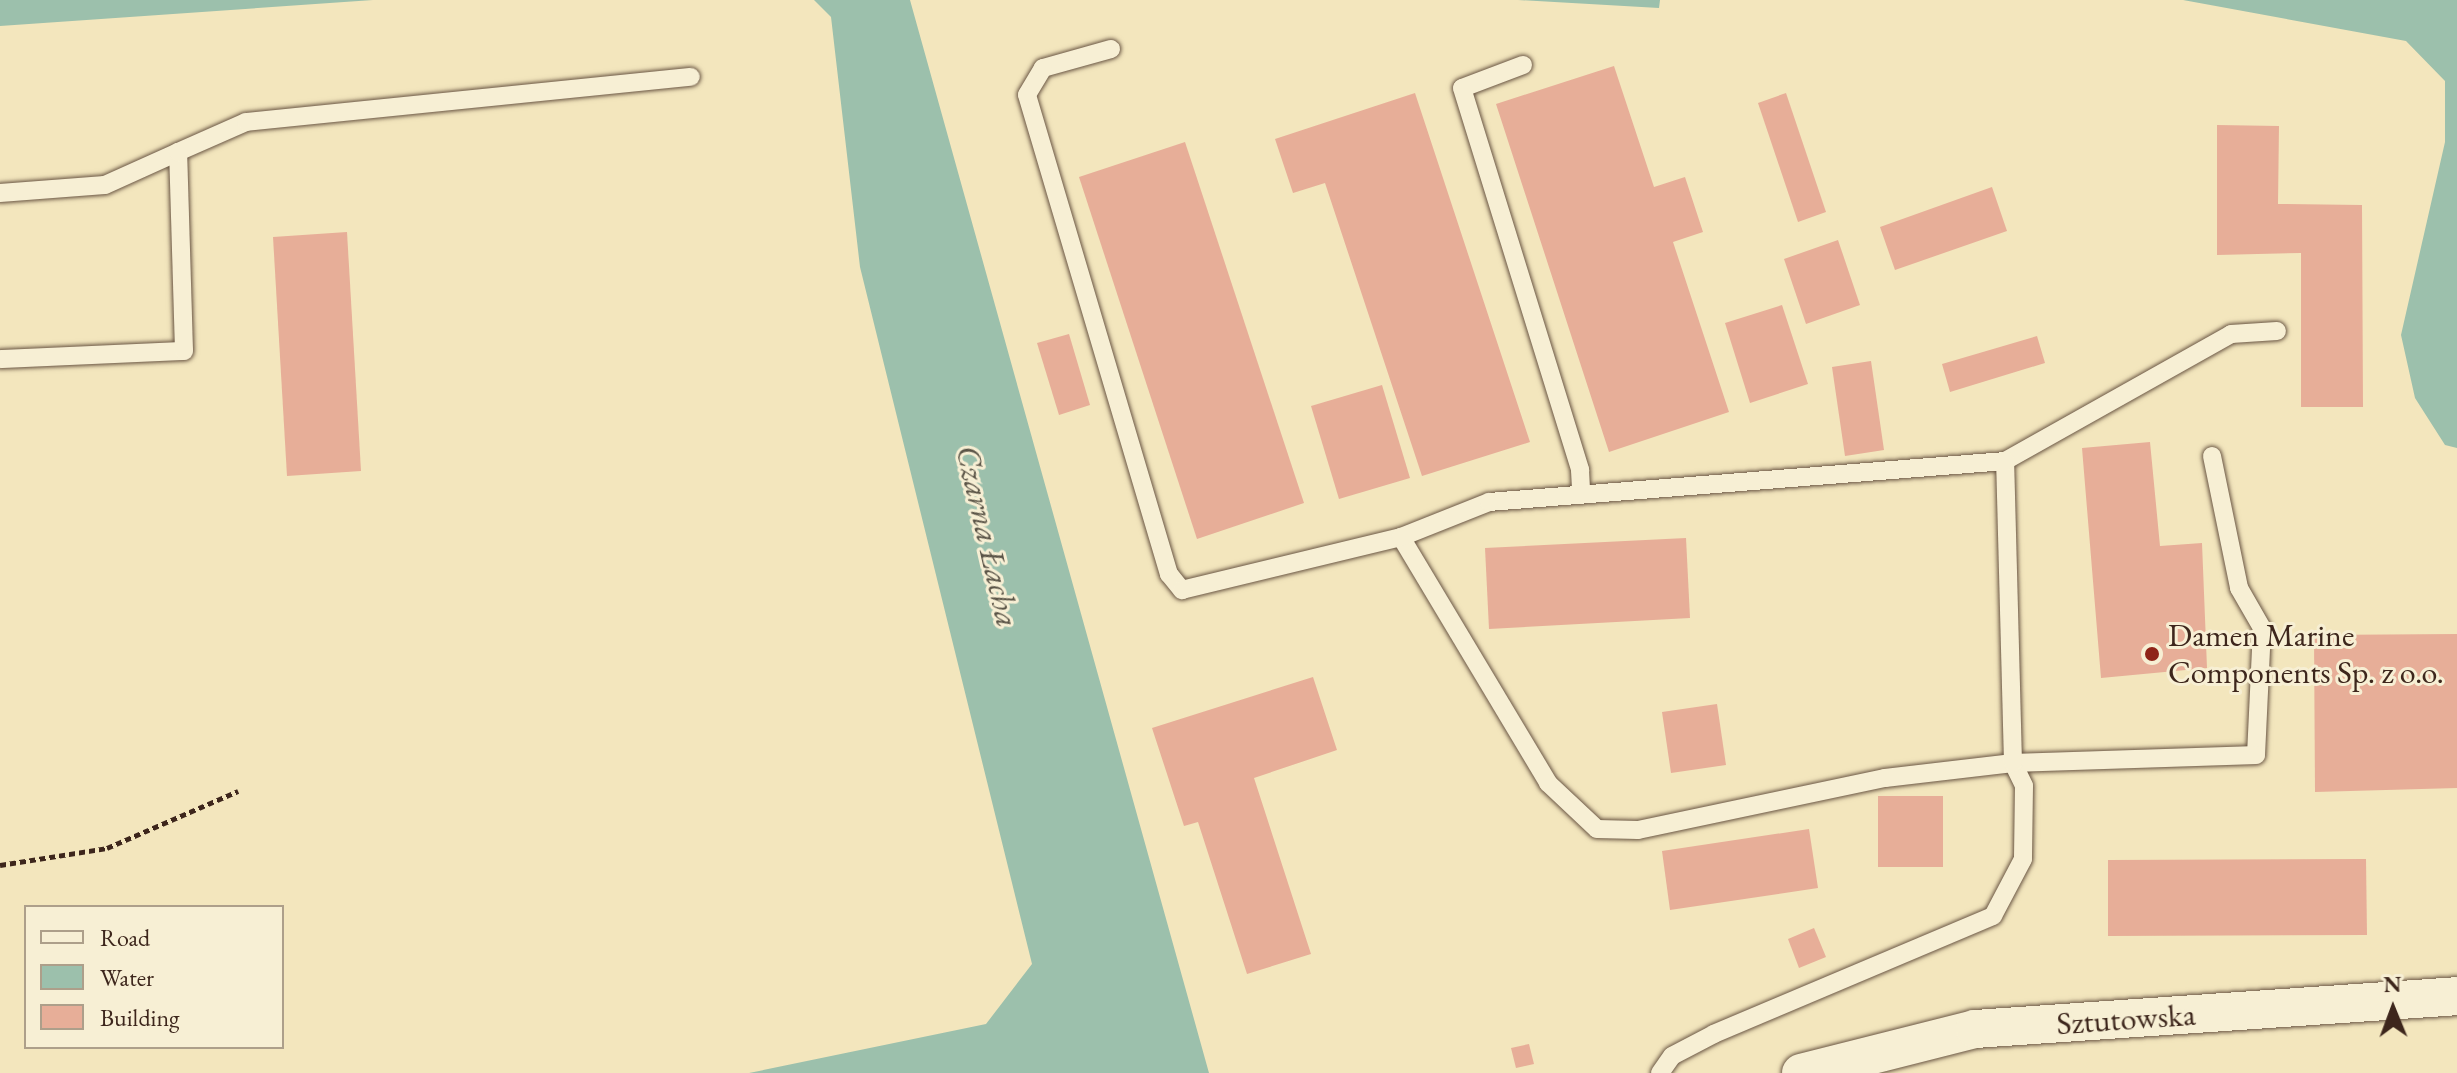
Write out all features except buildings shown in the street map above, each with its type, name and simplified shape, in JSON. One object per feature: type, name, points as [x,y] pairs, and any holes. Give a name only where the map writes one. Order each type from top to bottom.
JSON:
[{"type":"street","name":"Sztutowska","points":[[1801,1073],[1975,1029],[2457,996]]},
{"type":"lane","points":[[1111,49],[1043,68],[1027,95],[1169,574],[1182,590],[1401,537],[1489,502],[1581,492],[2005,461],[2231,334],[2277,331]]},
{"type":"lane","points":[[1523,65],[1462,88],[1580,470],[1581,492]]},
{"type":"lane","points":[[0,193],[105,185],[246,122],[691,77]]},
{"type":"lane","points":[[0,359],[184,351],[178,152]]},
{"type":"lane","points":[[1401,537],[1458,622],[1548,783],[1597,829],[1638,830],[1885,778],[2013,763],[2256,755],[2262,628],[2239,588],[2212,456]]},
{"type":"lane","points":[[1660,1073],[1672,1056],[1714,1034],[1993,916],[2023,859],[2024,786],[2013,763],[2005,461]]},
{"type":"path","points":[[0,865],[107,848],[238,791]]},
{"type":"water","points":[[0,0],[373,0],[0,26]]},
{"type":"water","name":"Czarna Łacha","points":[[814,0],[910,0],[1209,1073],[749,1073],[986,1024],[1032,964],[860,267],[831,17]]},
{"type":"water","points":[[1518,0],[1660,0],[1659,8]]},
{"type":"water","points":[[2183,0],[2457,0],[2457,448],[2445,445],[2415,398],[2401,335],[2445,142],[2445,81],[2406,41]]},
{"type":"place","name":"Damen Marine Components Sp. z o.o.","points":[[2152,654]]}]
